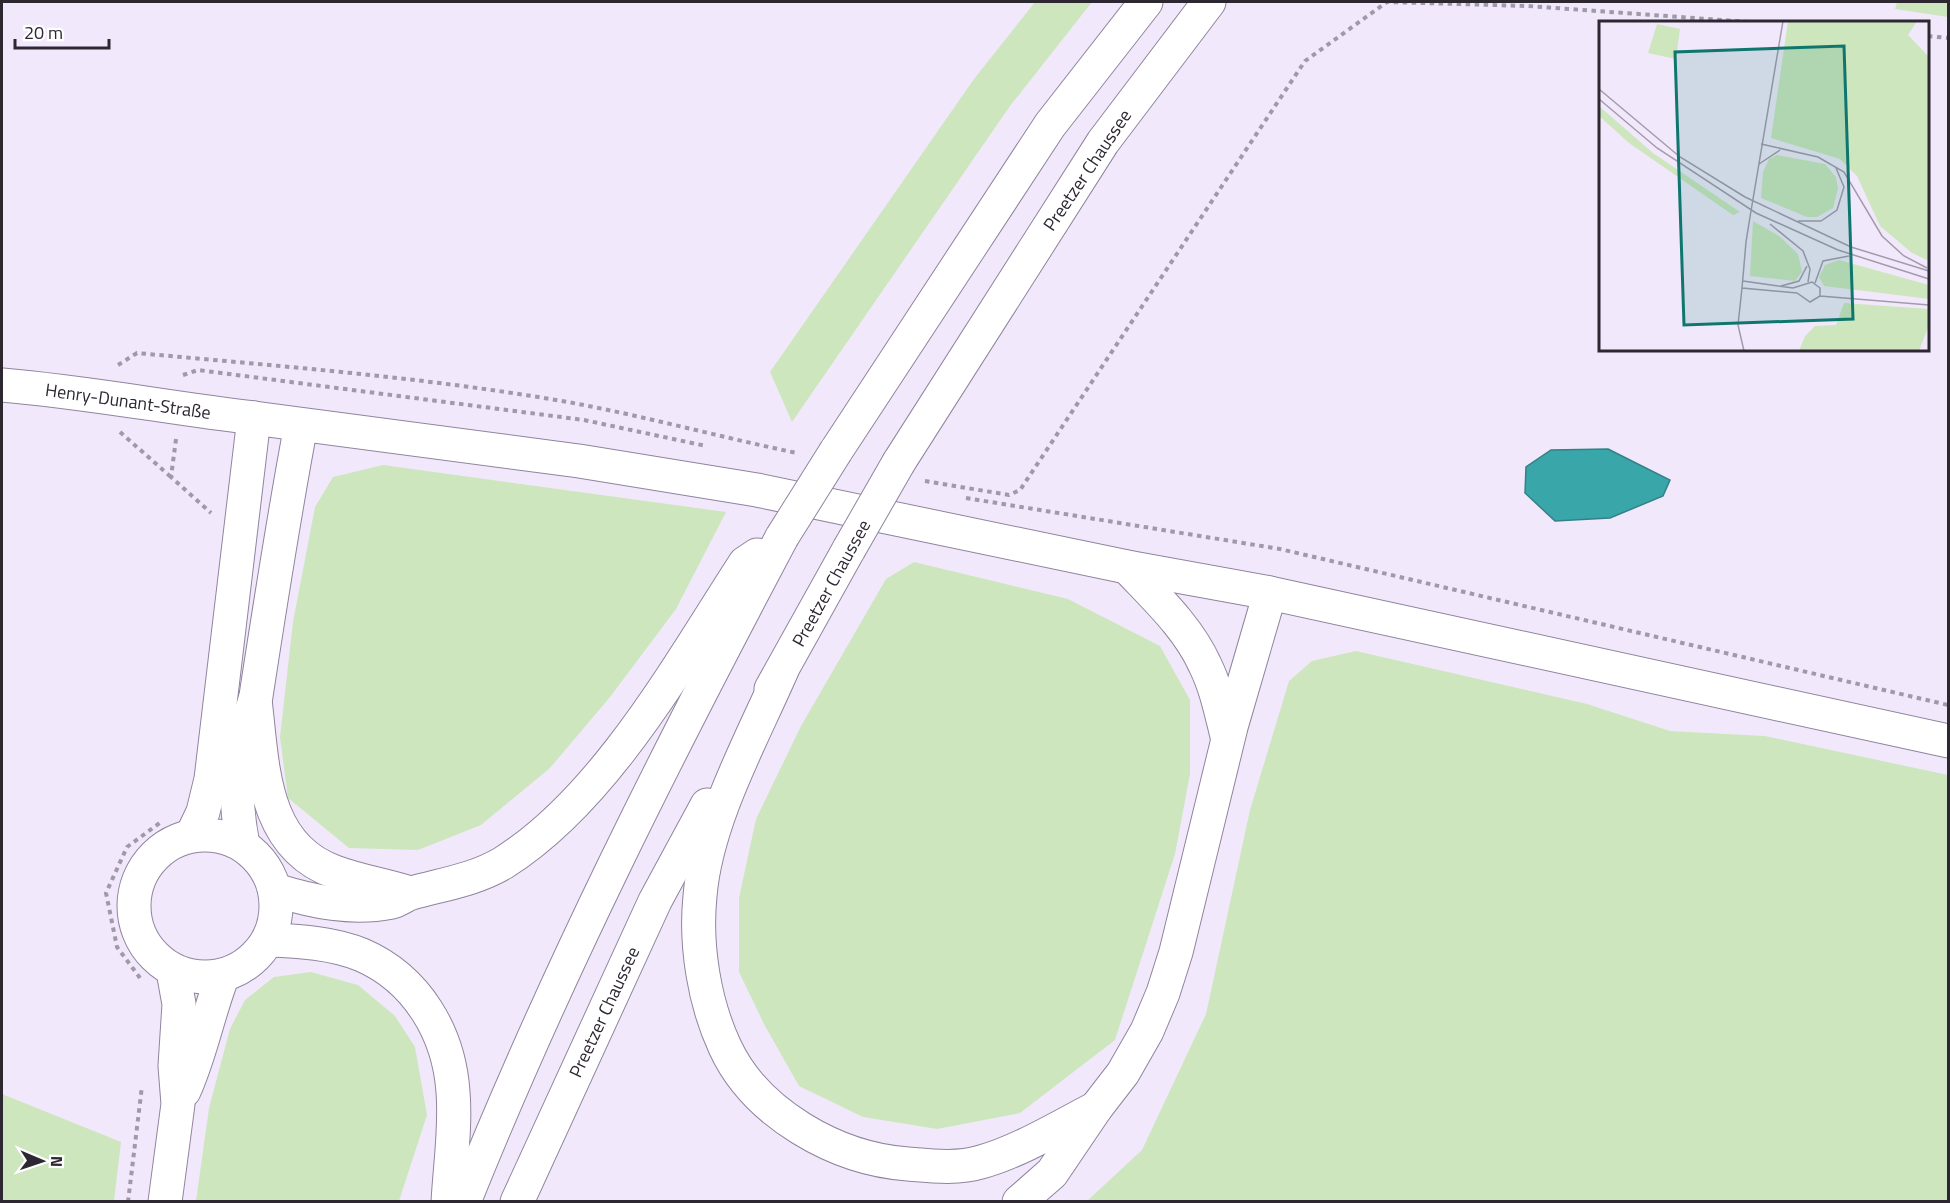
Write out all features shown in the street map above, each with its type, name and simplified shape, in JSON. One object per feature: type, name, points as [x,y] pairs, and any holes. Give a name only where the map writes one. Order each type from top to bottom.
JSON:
[{"type":"main road","points":[[464,1202],[561,973],[670,748],[782,537],[1050,125],[1146,2]]},
{"type":"main road","name":"Preetzer Chaussee","points":[[517,1202],[654,901],[849,549],[907,470],[1103,141],[1209,2]]},
{"type":"main road","name":"Henry-Dunant-Straße","points":[[2,385],[76,392],[179,410],[579,461],[746,489],[1127,567],[1270,593],[1948,741]]},
{"type":"main road","points":[[192,835],[203,813],[211,779],[254,418]]},
{"type":"main road","points":[[243,844],[238,818],[237,782],[243,736],[255,700],[277,552],[301,424]]},
{"type":"main road","points":[[275,890],[327,904],[349,906],[394,902],[410,893],[462,882],[502,863],[534,840],[590,786],[641,723],[745,563],[782,537]]},
{"type":"main road","points":[[1127,567],[1186,634],[1204,663],[1216,694],[1228,740]]},
{"type":"main road","points":[[1019,1202],[1052,1173],[1123,1073],[1147,1031],[1163,993],[1176,952],[1228,740],[1270,593]]},
{"type":"main road","points":[[782,670],[711,836],[700,895],[700,943],[708,998],[725,1048],[752,1087],[781,1114],[811,1134],[853,1154],[885,1162],[942,1167],[980,1163],[1096,1108]]},
{"type":"main road","points":[[255,700],[264,779],[271,810],[288,836],[314,861],[333,872],[410,893]]},
{"type":"main road","points":[[159,978],[223,975],[253,959],[268,940],[276,916],[275,890],[263,864],[243,844],[227,837],[209,834],[192,835],[170,843],[152,857],[139,877],[134,900],[136,923],[159,978],[179,1004],[175,1066],[178,1104],[165,1202]]},
{"type":"main road","points":[[268,940],[298,941],[343,949],[363,956],[399,979],[423,1002],[445,1047],[453,1092],[448,1202]]},
{"type":"main road","points":[[178,1104],[193,1073],[208,1014],[223,975]]},
{"type":"path","points":[[907,470],[949,486],[1009,495],[1020,489],[1305,61],[1387,2],[1528,6],[1735,21]]},
{"type":"path","points":[[1929,36],[1948,38]]},
{"type":"path","points":[[117,366],[137,353],[317,370],[514,395],[632,414],[801,454]]},
{"type":"path","points":[[179,410],[171,477],[218,520]]},
{"type":"path","points":[[948,495],[949,486]]},
{"type":"path","points":[[959,496],[1280,549],[1948,705]]},
{"type":"path","points":[[159,978],[117,947],[106,893],[127,847],[163,821]]},
{"type":"path","points":[[128,1202],[143,1077]]},
{"type":"green space","points":[[1035,2],[1092,2],[1010,106],[792,422],[770,372],[974,79]]},
{"type":"green space","points":[[1897,2],[1948,2],[1948,17],[1895,9]]},
{"type":"green space","points":[[383,465],[726,512],[676,609],[610,697],[550,768],[481,825],[418,850],[349,848],[288,798],[280,737],[293,622],[315,507],[333,477]]},
{"type":"green space","points":[[914,562],[1068,599],[1160,646],[1190,700],[1190,774],[1175,854],[1115,1040],[1020,1113],[937,1129],[863,1117],[799,1086],[765,1026],[739,972],[739,898],[756,819],[801,726],[886,579]]},
{"type":"green space","points":[[1356,651],[1587,704],[1670,731],[1765,736],[1948,775],[1948,1201],[1087,1201],[1142,1150],[1206,1014],[1250,810],[1289,681],[1312,661]]},
{"type":"green space","points":[[311,972],[358,985],[395,1016],[415,1047],[427,1115],[399,1201],[196,1201],[209,1108],[230,1029],[245,1000],[274,977]]},
{"type":"green space","points":[[2,1094],[121,1142],[114,1201],[2,1201]]},
{"type":"water","points":[[1608,449],[1670,480],[1663,496],[1610,518],[1555,521],[1525,493],[1526,467],[1551,450]]}]
